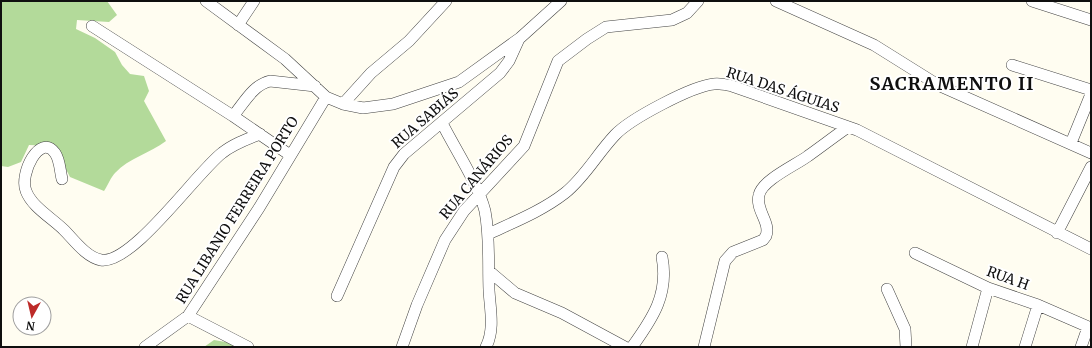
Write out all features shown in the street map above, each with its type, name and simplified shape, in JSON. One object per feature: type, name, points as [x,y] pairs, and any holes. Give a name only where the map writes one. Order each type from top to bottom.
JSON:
[{"type":"street","points":[[206,1],[285,59],[326,96],[343,104],[363,108],[382,107],[449,86],[468,76],[520,38],[561,1]]},
{"type":"street","points":[[238,25],[254,1]]},
{"type":"street","points":[[343,104],[371,73],[409,41],[446,1]]},
{"type":"street","name":"RUA CANÁRIOS","points":[[402,347],[417,305],[445,240],[458,218],[479,193],[524,146],[558,61],[606,27],[672,20],[687,13],[698,1]]},
{"type":"street","points":[[776,1],[874,45],[938,85],[1091,153]]},
{"type":"street","points":[[1032,1],[1091,20]]},
{"type":"street","points":[[92,26],[233,116],[290,155]]},
{"type":"street","name":"RUA SABIÁS","points":[[337,296],[394,167],[404,154],[500,73],[509,61],[520,38]]},
{"type":"street","points":[[1012,65],[1091,90]]},
{"type":"street","points":[[233,116],[257,87],[263,83],[270,81],[314,86]]},
{"type":"street","name":"RUA DAS ÁGUIAS","points":[[488,234],[523,218],[565,193],[584,174],[615,135],[636,119],[668,101],[714,84],[732,86],[848,127],[1091,249]]},
{"type":"street","points":[[1071,143],[1091,94]]},
{"type":"street","name":"RUA LIBANIO FERREIRA PORTO","points":[[145,347],[188,316],[259,208],[326,96]]},
{"type":"street","points":[[442,123],[479,193],[484,210],[488,234],[492,325],[486,347]]},
{"type":"street","points":[[704,347],[725,261],[733,252],[763,240],[766,236],[767,226],[759,208],[758,198],[762,188],[774,178],[807,157],[848,127]]},
{"type":"street","points":[[62,180],[57,157],[52,150],[46,148],[39,151],[30,159],[24,176],[25,191],[34,203],[62,227],[89,255],[101,260],[109,259],[128,248],[151,229],[221,153],[240,142],[260,134]]},
{"type":"street","points":[[1057,233],[1091,167]]},
{"type":"street","name":"RUA H","points":[[915,253],[988,288],[1038,305],[1090,328]]},
{"type":"street","points":[[632,347],[648,323],[663,293],[664,279],[662,257]]},
{"type":"street","points":[[489,271],[515,293],[562,313],[625,347]]},
{"type":"street","points":[[972,347],[988,288]]},
{"type":"street","points":[[887,290],[904,326],[906,347]]},
{"type":"street","points":[[1025,347],[1038,305]]},
{"type":"street","points":[[188,316],[248,347]]},
{"type":"street","points":[[1081,347],[1090,328]]},
{"type":"green space","points":[[1,1],[107,1],[117,15],[109,22],[77,20],[76,29],[95,38],[115,52],[122,65],[130,74],[144,76],[149,91],[144,101],[166,141],[127,163],[114,175],[104,191],[70,177],[54,146],[29,145],[21,162],[8,167],[1,166]]},
{"type":"green space","points":[[214,340],[237,344],[242,347],[204,347]]},
{"type":"district","name":"SACRAMENTO II","points":[[952,84]]}]
